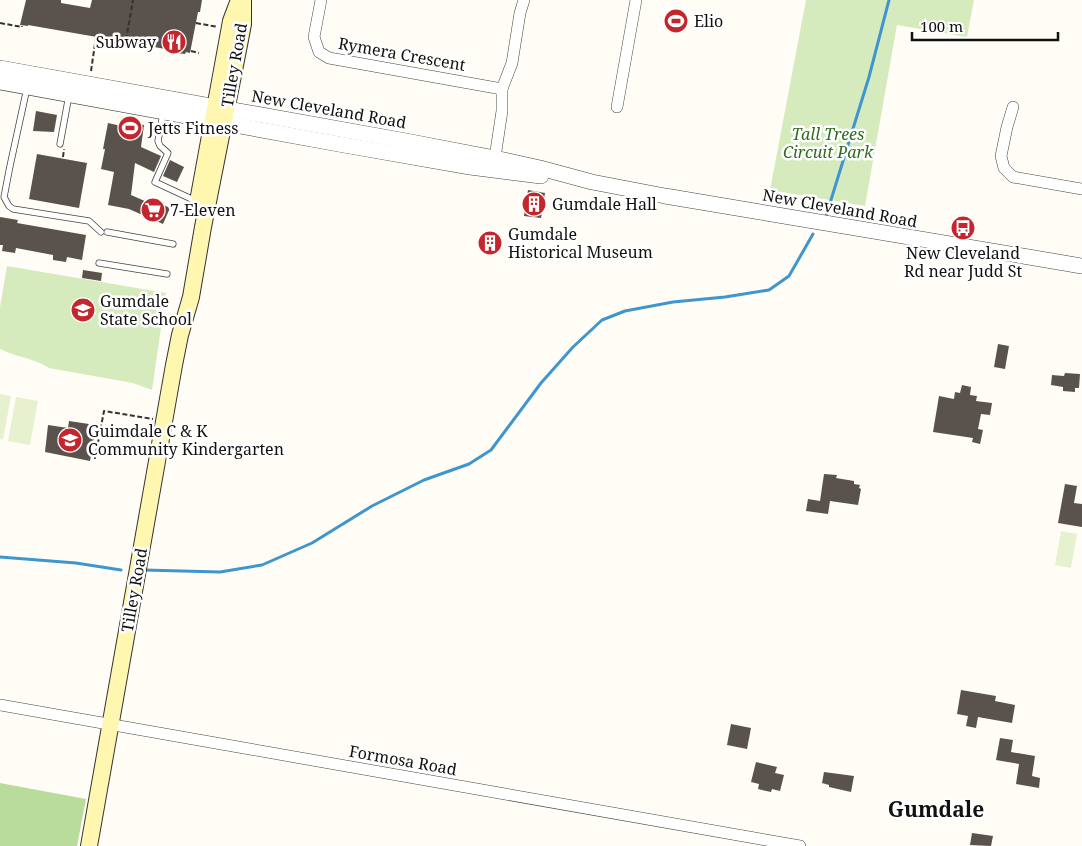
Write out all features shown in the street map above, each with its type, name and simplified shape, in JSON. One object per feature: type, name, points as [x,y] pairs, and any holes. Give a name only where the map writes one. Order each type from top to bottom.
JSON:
[{"type":"main road","name":"Tilley Road","points":[[180,335],[192,297],[220,115],[231,22],[239,0]]},
{"type":"main road","name":"Tilley Road","points":[[89,846],[180,335],[183,286],[198,202],[243,24],[243,0]]},
{"type":"street","name":"Rymera Crescent","points":[[321,0],[314,37],[319,52],[329,58],[502,88]]},
{"type":"street","points":[[494,164],[502,111],[502,88],[512,64],[520,13],[524,0]]},
{"type":"street","points":[[617,107],[636,0]]},
{"type":"street","name":"New Cleveland Road","points":[[0,68],[220,115],[592,182],[1082,266]]},
{"type":"street","name":"New Cleveland Road","points":[[0,82],[163,113],[220,115]]},
{"type":"street","points":[[1013,107],[1001,156],[1004,168],[1013,177],[1082,189]]},
{"type":"street","name":"Formosa Road","points":[[0,705],[800,846]]},
{"type":"lane","points":[[27,87],[4,197],[6,202],[13,209],[89,221],[104,232],[173,244]]},
{"type":"lane","points":[[60,144],[69,95]]},
{"type":"lane","points":[[163,113],[158,141],[160,146],[168,153],[155,182],[198,202]]},
{"type":"lane","points":[[99,262],[167,274]]},
{"type":"path","points":[[126,40],[134,0]]},
{"type":"path","points":[[0,23],[22,26]]},
{"type":"path","points":[[196,23],[223,28]]},
{"type":"path","points":[[90,71],[96,38],[121,44],[122,41]]},
{"type":"path","points":[[191,51],[198,52]]},
{"type":"path","points":[[94,458],[104,411],[153,419]]},
{"type":"green space","name":"Tall Trees Circuit Park","points":[[806,0],[974,0],[967,37],[897,25],[865,206],[770,190]]},
{"type":"green space","points":[[7,266],[166,293],[152,390],[133,383],[49,368],[0,349],[0,307]]},
{"type":"green space","points":[[0,394],[11,396],[3,440],[0,439]]},
{"type":"green space","points":[[16,397],[38,401],[30,445],[8,441]]},
{"type":"green space","points":[[1061,531],[1077,534],[1071,568],[1055,565]]},
{"type":"green space","points":[[0,783],[86,799],[77,846],[0,846]]},
{"type":"building","points":[[26,0],[61,0],[61,3],[90,8],[92,0],[202,0],[190,53],[186,52],[185,54],[177,53],[177,51],[20,25]]},
{"type":"building","points":[[36,111],[57,115],[54,132],[33,131]]},
{"type":"building","points":[[122,121],[144,125],[141,147],[161,156],[154,172],[135,163],[131,195],[147,202],[148,199],[151,199],[170,208],[163,224],[129,209],[108,205],[114,172],[101,169],[105,149],[103,149],[108,123],[121,126]]},
{"type":"building","points":[[37,154],[87,163],[79,208],[29,199]]},
{"type":"building","points":[[170,160],[184,167],[177,182],[163,176]]},
{"type":"building","name":"Gumdale Hall","points":[[528,190],[545,193],[541,218],[524,216]]},
{"type":"building","points":[[0,217],[18,220],[17,223],[86,235],[82,260],[67,257],[66,262],[53,260],[53,255],[16,248],[15,253],[2,251],[3,245],[0,245]]},
{"type":"building","points":[[83,270],[102,273],[101,281],[82,278]]},
{"type":"building","points":[[998,344],[1009,346],[1005,369],[994,367]]},
{"type":"building","points":[[1065,373],[1080,374],[1079,388],[1075,388],[1075,392],[1063,391],[1063,387],[1051,385],[1052,375],[1064,376]]},
{"type":"building","points":[[962,385],[971,387],[970,395],[977,396],[976,401],[992,403],[990,415],[981,414],[978,429],[983,430],[980,444],[972,442],[973,438],[933,432],[939,396],[954,399],[955,392],[960,393]]},
{"type":"building","name":"Guimdale C & K Community Kindergarten","points":[[69,421],[89,424],[88,431],[95,432],[90,461],[45,452],[48,425],[68,428]]},
{"type":"building","points":[[824,474],[837,475],[836,478],[854,481],[854,484],[860,485],[858,505],[830,501],[828,514],[806,511],[808,499],[820,501]]},
{"type":"building","points":[[1065,484],[1077,486],[1074,503],[1082,504],[1082,527],[1058,523]]},
{"type":"building","points":[[961,690],[996,696],[995,701],[1015,705],[1012,723],[978,717],[976,728],[966,726],[968,716],[957,714]]},
{"type":"building","points":[[731,724],[751,728],[747,749],[727,745]]},
{"type":"building","points":[[1000,738],[1013,740],[1011,752],[1035,756],[1032,776],[1040,778],[1039,788],[1016,784],[1019,764],[996,760]]},
{"type":"building","points":[[756,762],[777,767],[775,773],[784,775],[780,791],[772,789],[771,792],[758,789],[759,784],[751,782]]},
{"type":"building","points":[[824,772],[854,776],[851,792],[829,787],[829,785],[822,783]]},
{"type":"building","points":[[972,833],[993,836],[991,846],[970,845]]},
{"type":"waterway","points":[[826,216],[869,77],[889,0]]},
{"type":"waterway","points":[[144,570],[220,572],[262,565],[312,543],[372,506],[424,480],[469,464],[491,450],[541,383],[573,347],[602,320],[625,311],[673,302],[769,290],[789,276],[813,234]]},
{"type":"waterway","points":[[0,557],[76,563],[121,570]]},
{"type":"place","name":"Elio","points":[[676,21]]},
{"type":"place","name":"Subway","points":[[174,42]]},
{"type":"place","name":"Jetts Fitness","points":[[130,128]]},
{"type":"place","name":"Gumdale Hall","points":[[534,204]]},
{"type":"place","name":"7-Eleven","points":[[153,210]]},
{"type":"place","name":"New Cleveland Rd near Judd St","points":[[963,228]]},
{"type":"place","name":"Gumdale Historical Museum","points":[[490,243]]},
{"type":"place","name":"Gumdale State School","points":[[83,310]]},
{"type":"place","name":"Guimdale C & K Community Kindergarten","points":[[70,440]]},
{"type":"district","name":"Gumdale","points":[[936,810]]}]
